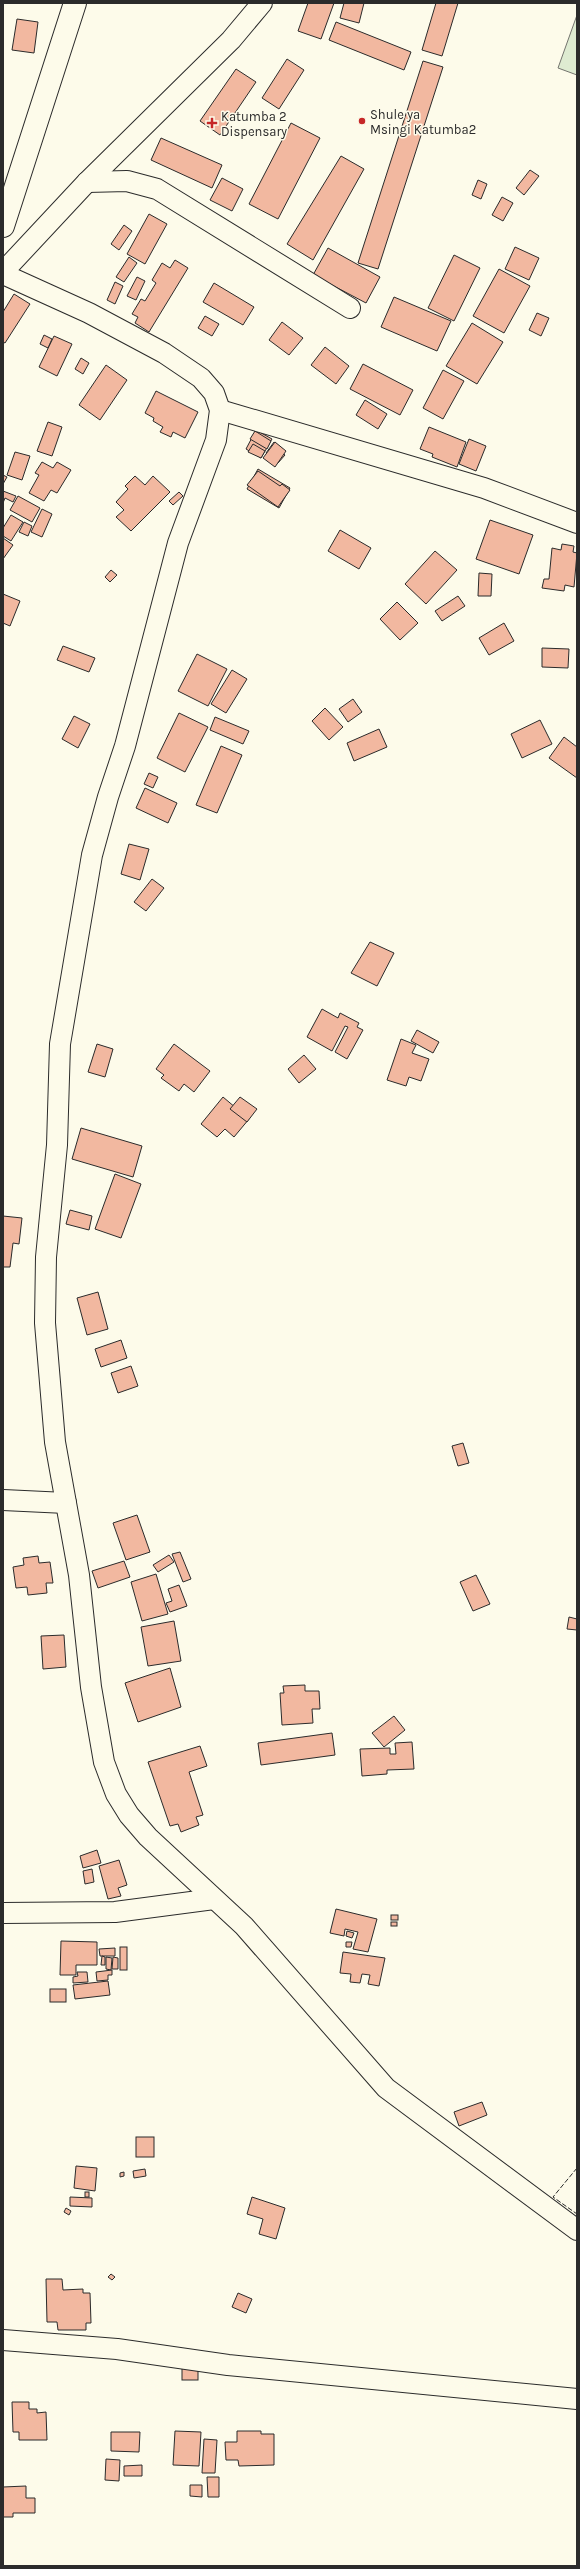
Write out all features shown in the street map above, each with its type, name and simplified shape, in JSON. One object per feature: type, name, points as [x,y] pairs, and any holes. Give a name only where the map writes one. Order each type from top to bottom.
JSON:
[{"type":"highway","points":[[3,226],[75,3]]},
{"type":"street","points":[[262,3],[231,40],[87,182],[3,273],[88,312],[164,353],[201,378],[214,393],[220,410],[216,440],[178,543],[125,746],[108,797],[92,855],[63,1021],[56,1152],[46,1257],[45,1323],[55,1442],[79,1575],[91,1687],[104,1762],[116,1794],[130,1815],[148,1837],[214,1900],[244,1926],[386,2088],[577,2230]]},
{"type":"street","points":[[87,182],[127,181],[157,189],[350,308]]},
{"type":"street","points":[[220,410],[484,488],[577,522]]},
{"type":"street","points":[[3,1500],[66,1502]]},
{"type":"street","points":[[3,1913],[114,1912],[214,1900]]},
{"type":"street","points":[[3,2340],[117,2349],[228,2365],[577,2399]]},
{"type":"green space","points":[[577,15],[577,75],[558,68]]},
{"type":"building","points":[[308,3],[334,3],[321,39],[298,31]]},
{"type":"building","points":[[344,3],[364,3],[359,23],[340,18]]},
{"type":"building","points":[[436,3],[458,3],[442,56],[422,50]]},
{"type":"building","points":[[17,19],[38,22],[34,53],[12,50]]},
{"type":"building","points":[[336,22],[411,52],[404,70],[329,40]]},
{"type":"building","points":[[287,59],[304,70],[279,109],[262,98]]},
{"type":"building","points":[[423,61],[443,67],[378,269],[358,263]]},
{"type":"building","points":[[236,69],[256,82],[220,135],[200,121]]},
{"type":"building","points":[[291,123],[320,138],[278,219],[249,204]]},
{"type":"building","points":[[161,138],[222,165],[212,188],[151,160]]},
{"type":"building","points":[[341,156],[364,169],[313,260],[287,244]]},
{"type":"building","points":[[530,170],[539,176],[524,195],[516,188]]},
{"type":"building","points":[[222,178],[243,189],[232,211],[210,200]]},
{"type":"building","points":[[478,180],[487,184],[481,199],[472,195]]},
{"type":"building","points":[[502,197],[513,203],[503,221],[492,215]]},
{"type":"building","points":[[149,214],[167,224],[145,264],[127,254]]},
{"type":"building","points":[[124,225],[132,231],[119,250],[111,244]]},
{"type":"building","points":[[515,247],[539,258],[529,280],[505,269]]},
{"type":"building","points":[[328,248],[380,277],[366,303],[313,275]]},
{"type":"building","points":[[454,255],[480,268],[454,321],[428,308]]},
{"type":"building","points":[[129,257],[137,263],[124,282],[116,277]]},
{"type":"building","points":[[175,260],[188,268],[149,332],[135,323],[138,317],[132,314],[141,299],[145,301],[156,283],[152,280],[162,263],[170,268]]},
{"type":"building","points":[[499,269],[530,286],[504,333],[473,316]]},
{"type":"building","points":[[137,277],[145,281],[136,300],[127,296]]},
{"type":"building","points":[[115,282],[123,286],[115,304],[107,300]]},
{"type":"building","points":[[214,283],[254,307],[243,325],[203,302]]},
{"type":"building","points":[[14,294],[30,304],[5,343],[3,342],[3,312]]},
{"type":"building","points":[[394,297],[451,321],[437,351],[381,327]]},
{"type":"building","points":[[537,313],[549,318],[541,336],[529,330]]},
{"type":"building","points":[[205,316],[219,324],[212,336],[198,328]]},
{"type":"building","points":[[282,322],[303,338],[289,355],[269,340]]},
{"type":"building","points":[[472,323],[503,342],[477,384],[446,366]]},
{"type":"building","points":[[44,335],[52,339],[48,348],[40,344]]},
{"type":"building","points":[[54,336],[72,344],[57,376],[39,367]]},
{"type":"building","points":[[325,347],[349,366],[336,384],[311,365]]},
{"type":"building","points":[[81,358],[89,363],[83,374],[75,369]]},
{"type":"building","points":[[363,364],[413,390],[400,415],[350,389]]},
{"type":"building","points":[[106,365],[127,380],[100,420],[79,405]]},
{"type":"building","points":[[443,370],[464,381],[443,419],[423,408]]},
{"type":"building","points":[[156,391],[198,412],[185,438],[173,432],[171,437],[160,432],[163,427],[153,421],[154,418],[145,413]]},
{"type":"building","points":[[365,400],[387,414],[378,429],[356,415]]},
{"type":"building","points":[[48,422],[62,427],[52,456],[37,451]]},
{"type":"building","points":[[429,427],[466,442],[457,467],[432,457],[433,454],[420,449]]},
{"type":"building","points":[[256,430],[272,439],[261,458],[246,449]]},
{"type":"building","points":[[255,431],[271,441],[267,449],[250,439]]},
{"type":"building","points":[[469,439],[486,446],[476,471],[459,464]]},
{"type":"building","points":[[274,442],[283,449],[281,452],[285,455],[278,463],[266,453]]},
{"type":"building","points":[[275,442],[286,451],[275,467],[263,458]]},
{"type":"building","points":[[253,444],[265,451],[261,458],[248,452]]},
{"type":"building","points":[[15,452],[30,456],[22,480],[7,475]]},
{"type":"building","points":[[42,462],[53,468],[57,462],[71,470],[57,493],[51,490],[44,501],[29,493],[39,475],[35,473]]},
{"type":"building","points":[[258,469],[290,488],[279,508],[247,489]]},
{"type":"building","points":[[258,471],[280,486],[282,484],[290,490],[278,507],[247,485]]},
{"type":"building","points":[[3,475],[7,477],[3,484]]},
{"type":"building","points":[[135,476],[145,485],[153,476],[170,492],[131,531],[116,517],[124,510],[116,502],[128,489],[125,486]]},
{"type":"building","points":[[3,491],[16,496],[13,502],[5,498],[3,503]]},
{"type":"building","points":[[179,492],[183,496],[173,505],[169,501]]},
{"type":"building","points":[[18,496],[40,508],[32,522],[10,510]]},
{"type":"building","points":[[42,509],[52,514],[42,537],[31,532]]},
{"type":"building","points":[[11,515],[23,522],[11,541],[3,536],[3,528]]},
{"type":"building","points":[[490,520],[533,535],[519,574],[476,559]]},
{"type":"building","points":[[24,522],[32,526],[28,536],[19,532]]},
{"type":"building","points":[[340,530],[371,548],[359,569],[328,551]]},
{"type":"building","points":[[3,538],[13,545],[3,559]]},
{"type":"building","points":[[562,544],[574,546],[573,552],[577,553],[574,587],[565,585],[564,591],[542,588],[544,579],[549,579],[552,548],[561,550]]},
{"type":"building","points":[[435,551],[457,570],[426,604],[405,584]]},
{"type":"building","points":[[111,570],[117,575],[110,582],[105,577]]},
{"type":"building","points":[[479,573],[492,574],[491,596],[478,596]]},
{"type":"building","points":[[3,594],[20,601],[10,626],[3,623]]},
{"type":"building","points":[[458,596],[465,606],[442,621],[435,611]]},
{"type":"building","points":[[397,602],[418,623],[400,640],[380,619]]},
{"type":"building","points":[[504,623],[514,641],[489,655],[479,638]]},
{"type":"building","points":[[63,646],[95,658],[89,672],[57,660]]},
{"type":"building","points":[[542,648],[569,649],[568,668],[542,667]]},
{"type":"building","points":[[197,654],[227,669],[208,706],[178,691]]},
{"type":"building","points":[[232,670],[247,679],[226,713],[211,704]]},
{"type":"building","points":[[353,699],[362,712],[348,722],[339,709]]},
{"type":"building","points":[[325,708],[343,727],[329,740],[312,721]]},
{"type":"building","points":[[179,713],[208,727],[185,772],[157,758]]},
{"type":"building","points":[[74,716],[90,724],[78,748],[62,739]]},
{"type":"building","points":[[215,717],[249,731],[243,744],[210,730]]},
{"type":"building","points":[[540,720],[552,744],[522,758],[511,734]]},
{"type":"building","points":[[379,729],[387,747],[354,761],[347,743]]},
{"type":"building","points":[[564,737],[577,747],[577,778],[549,758]]},
{"type":"building","points":[[221,746],[242,755],[217,813],[196,805]]},
{"type":"building","points":[[149,773],[158,777],[153,788],[144,784]]},
{"type":"building","points":[[145,788],[177,803],[168,823],[136,808]]},
{"type":"building","points":[[129,844],[149,849],[140,880],[121,874]]},
{"type":"building","points":[[152,879],[164,888],[146,911],[134,902]]},
{"type":"building","points":[[370,942],[394,953],[377,986],[351,973]]},
{"type":"building","points":[[322,1009],[338,1018],[340,1013],[359,1023],[357,1027],[363,1030],[347,1059],[335,1052],[348,1027],[345,1026],[332,1051],[307,1037]]},
{"type":"building","points":[[417,1030],[439,1042],[433,1053],[411,1041]]},
{"type":"building","points":[[401,1039],[416,1045],[412,1053],[429,1059],[421,1081],[409,1077],[406,1086],[387,1080]]},
{"type":"building","points":[[97,1044],[113,1049],[105,1077],[88,1072]]},
{"type":"building","points":[[174,1044],[210,1071],[194,1092],[184,1084],[179,1091],[161,1078],[164,1075],[156,1069]]},
{"type":"building","points":[[304,1055],[316,1069],[299,1083],[288,1069]]},
{"type":"building","points":[[223,1097],[249,1119],[234,1137],[225,1129],[217,1137],[201,1124]]},
{"type":"building","points":[[240,1097],[257,1109],[247,1122],[230,1109]]},
{"type":"building","points":[[81,1128],[142,1146],[133,1177],[72,1159]]},
{"type":"building","points":[[115,1174],[141,1184],[121,1238],[95,1229]]},
{"type":"building","points":[[70,1210],[92,1216],[89,1230],[66,1224]]},
{"type":"building","points":[[3,1216],[22,1218],[19,1244],[13,1243],[10,1267],[3,1267]]},
{"type":"building","points":[[98,1292],[108,1329],[87,1335],[77,1298]]},
{"type":"building","points":[[121,1340],[127,1358],[101,1367],[95,1349]]},
{"type":"building","points":[[131,1366],[138,1386],[118,1393],[111,1373]]},
{"type":"building","points":[[463,1443],[469,1463],[458,1466],[452,1446]]},
{"type":"building","points":[[137,1515],[150,1552],[126,1560],[113,1523]]},
{"type":"building","points":[[180,1552],[191,1579],[183,1582],[172,1554]]},
{"type":"building","points":[[169,1555],[174,1562],[158,1572],[153,1565]]},
{"type":"building","points":[[38,1556],[39,1563],[50,1562],[53,1583],[46,1583],[47,1593],[28,1595],[27,1587],[16,1588],[13,1567],[24,1565],[23,1558]]},
{"type":"building","points":[[124,1561],[130,1577],[98,1588],[92,1571]]},
{"type":"building","points":[[156,1574],[168,1614],[142,1621],[131,1582]]},
{"type":"building","points":[[476,1575],[490,1604],[473,1611],[460,1582]]},
{"type":"building","points":[[179,1585],[187,1606],[170,1612],[166,1603],[172,1601],[168,1589]]},
{"type":"building","points":[[569,1617],[577,1619],[577,1630],[567,1629]]},
{"type":"building","points":[[174,1621],[181,1661],[148,1666],[141,1627]]},
{"type":"building","points":[[64,1635],[66,1667],[43,1669],[41,1636]]},
{"type":"building","points":[[170,1668],[181,1707],[138,1722],[125,1683]]},
{"type":"building","points":[[305,1685],[305,1691],[319,1691],[320,1709],[312,1709],[313,1723],[282,1725],[280,1693],[284,1693],[283,1686]]},
{"type":"building","points":[[394,1716],[405,1730],[384,1747],[372,1733]]},
{"type":"building","points":[[332,1733],[335,1755],[261,1765],[258,1743]]},
{"type":"building","points":[[412,1742],[414,1769],[387,1770],[387,1774],[362,1776],[360,1749],[390,1748],[390,1754],[396,1754],[395,1743]]},
{"type":"building","points":[[200,1746],[207,1766],[189,1772],[203,1815],[196,1817],[199,1825],[181,1832],[178,1824],[170,1826],[148,1762]]},
{"type":"building","points":[[97,1850],[101,1863],[83,1868],[80,1856]]},
{"type":"building","points":[[119,1860],[127,1885],[118,1888],[121,1896],[108,1899],[99,1866]]},
{"type":"building","points":[[92,1869],[94,1882],[85,1884],[83,1871]]},
{"type":"building","points":[[336,1909],[377,1919],[368,1952],[353,1949],[358,1932],[345,1929],[344,1936],[330,1933]]},
{"type":"building","points":[[391,1915],[398,1915],[398,1920],[391,1920]]},
{"type":"building","points":[[391,1922],[397,1922],[397,1926],[391,1926]]},
{"type":"building","points":[[347,1931],[354,1933],[352,1938],[346,1936]]},
{"type":"building","points":[[61,1941],[97,1942],[97,1965],[76,1965],[76,1975],[60,1975]]},
{"type":"building","points":[[346,1942],[352,1942],[351,1947],[346,1947]]},
{"type":"building","points":[[120,1947],[127,1947],[127,1970],[120,1970]]},
{"type":"building","points":[[115,1948],[115,1956],[100,1956],[99,1949]]},
{"type":"building","points":[[343,1952],[385,1958],[379,1986],[368,1984],[370,1975],[362,1974],[360,1983],[350,1982],[351,1974],[340,1973]]},
{"type":"building","points":[[102,1956],[105,1957],[105,1965],[101,1965]]},
{"type":"building","points":[[106,1957],[112,1958],[111,1970],[106,1969]]},
{"type":"building","points":[[113,1957],[118,1958],[118,1969],[112,1969]]},
{"type":"building","points":[[112,1970],[112,1975],[108,1975],[108,1980],[97,1981],[96,1972]]},
{"type":"building","points":[[77,1972],[87,1972],[88,1982],[73,1983],[73,1977],[78,1976]]},
{"type":"building","points":[[108,1981],[110,1995],[75,1999],[73,1985]]},
{"type":"building","points":[[50,1989],[66,1989],[66,2002],[50,2002]]},
{"type":"building","points":[[482,2102],[487,2115],[459,2126],[454,2112]]},
{"type":"building","points":[[136,2137],[154,2137],[154,2157],[136,2157]]},
{"type":"building","points":[[76,2166],[97,2168],[95,2191],[74,2188]]},
{"type":"building","points":[[145,2169],[146,2176],[134,2178],[133,2171]]},
{"type":"building","points":[[124,2172],[124,2176],[120,2177],[120,2173]]},
{"type":"building","points":[[85,2192],[89,2192],[89,2197],[85,2197]]},
{"type":"building","points":[[70,2197],[92,2198],[92,2207],[70,2206]]},
{"type":"building","points":[[252,2197],[285,2208],[276,2239],[259,2234],[263,2219],[247,2214]]},
{"type":"building","points":[[66,2208],[71,2211],[69,2215],[64,2212]]},
{"type":"building","points":[[111,2274],[115,2277],[112,2280],[108,2277]]},
{"type":"building","points":[[46,2279],[62,2279],[63,2290],[83,2289],[83,2293],[90,2293],[91,2323],[86,2323],[86,2330],[58,2330],[57,2322],[47,2322]]},
{"type":"building","points":[[238,2293],[252,2299],[246,2313],[232,2307]]},
{"type":"building","points":[[182,2367],[198,2367],[198,2380],[182,2380]]},
{"type":"building","points":[[12,2402],[29,2402],[29,2409],[37,2409],[37,2413],[46,2412],[47,2440],[19,2440],[19,2432],[13,2432]]},
{"type":"building","points":[[175,2431],[201,2432],[199,2466],[173,2465]]},
{"type":"building","points":[[237,2431],[261,2431],[261,2434],[274,2434],[274,2465],[239,2466],[238,2460],[226,2460],[225,2442],[237,2442]]},
{"type":"building","points":[[111,2432],[140,2432],[139,2452],[111,2451]]},
{"type":"building","points":[[204,2439],[217,2440],[215,2473],[202,2473]]},
{"type":"building","points":[[106,2459],[120,2460],[119,2481],[105,2480]]},
{"type":"building","points":[[142,2465],[142,2476],[124,2476],[124,2466]]},
{"type":"building","points":[[207,2477],[219,2477],[219,2497],[208,2497]]},
{"type":"building","points":[[190,2485],[202,2485],[202,2497],[190,2496]]},
{"type":"building","points":[[26,2486],[26,2498],[35,2498],[35,2513],[13,2513],[13,2517],[3,2517],[3,2487]]},
{"type":"fence","points":[[577,2168],[553,2197],[577,2214]]},
{"type":"place","name":"Shule ya Msingi Katumba2","points":[[362,121]]},
{"type":"place","name":"Katumba 2 Dispensary","points":[[212,123]]}]
